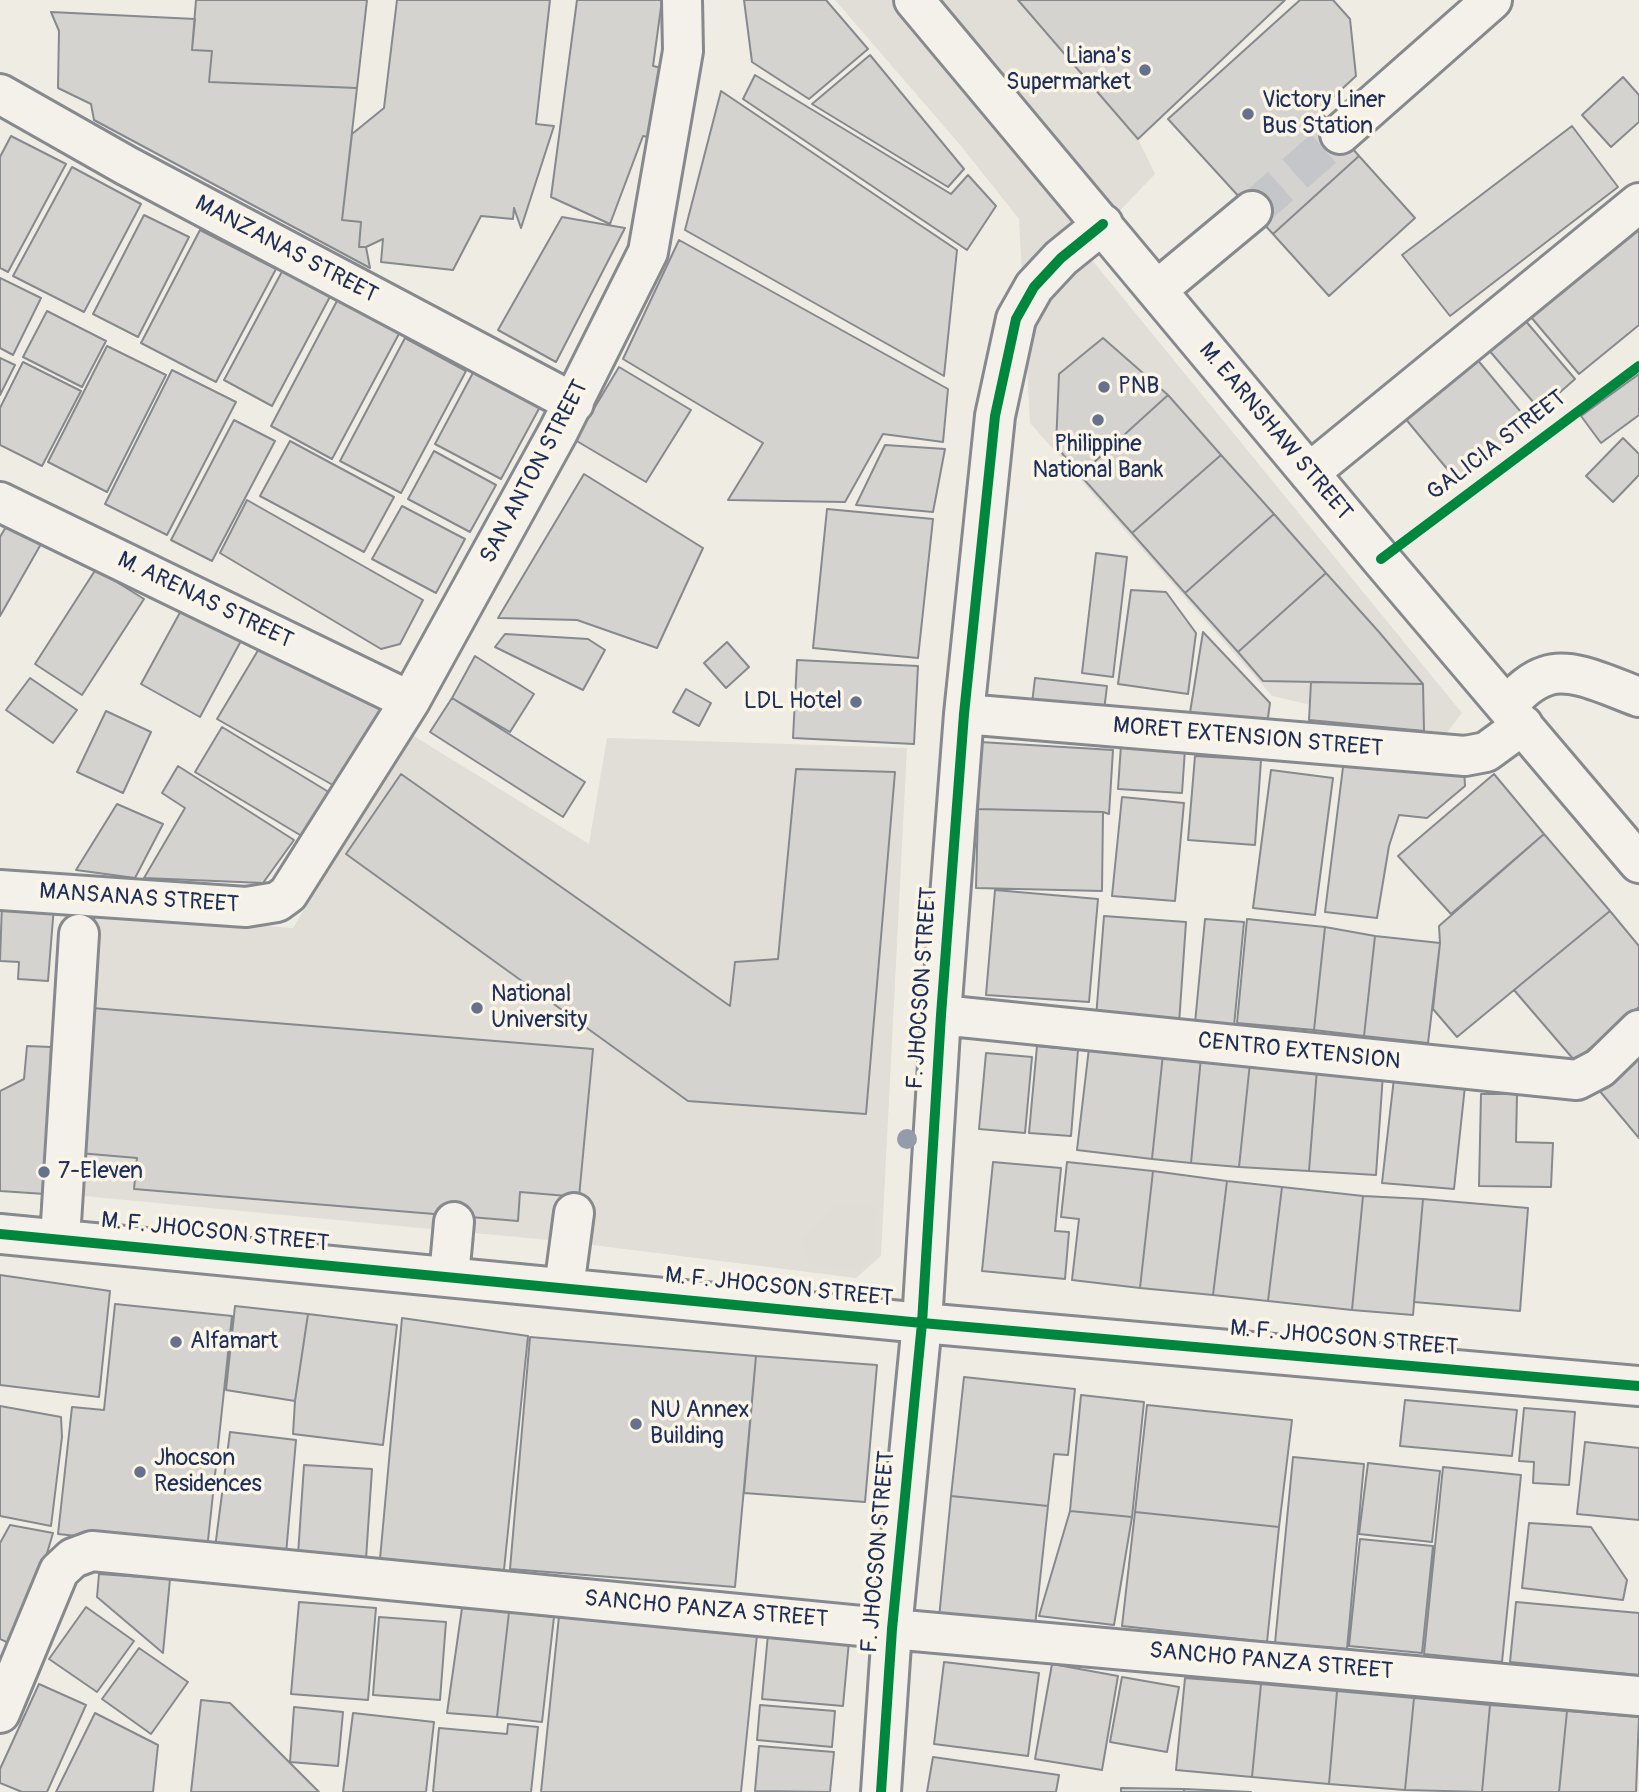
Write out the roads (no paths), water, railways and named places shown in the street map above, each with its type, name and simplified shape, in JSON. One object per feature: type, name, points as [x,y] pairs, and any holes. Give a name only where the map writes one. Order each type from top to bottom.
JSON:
[{"type":"street","name":"SAN ANTON STREET","points":[[277,902],[288,894],[299,878],[410,701],[573,403],[649,252],[683,51],[682,0]]},
{"type":"street","name":"M. EARNSHAW STREET","points":[[914,0],[1639,863]]},
{"type":"street","points":[[1340,134],[1492,0]]},
{"type":"street","name":"MANZANAS STREET","points":[[0,94],[127,166],[573,403]]},
{"type":"street","points":[[1309,473],[1639,203]]},
{"type":"street","points":[[1157,290],[1252,211]]},
{"type":"street","name":"F. JHOCSON STREET","points":[[881,1792],[892,1629],[922,1323],[941,1016],[964,714],[995,416],[1016,319],[1034,286],[1061,258],[1103,224]]},
{"type":"street","name":"M. ARENAS STREET","points":[[0,502],[410,701]]},
{"type":"street","name":"MORET EXTENSION STREET","points":[[964,714],[1465,756],[1486,752],[1515,715],[1527,686],[1545,676],[1566,672],[1639,697]]},
{"type":"street","name":"MANSANAS STREET","points":[[0,890],[246,906],[277,902]]},
{"type":"street","points":[[60,1239],[79,934]]},
{"type":"street","name":"CENTRO EXTENSION","points":[[941,1016],[1577,1080],[1600,1068],[1639,1030]]},
{"type":"street","points":[[564,1288],[574,1213]]},
{"type":"street","points":[[449,1277],[454,1222]]},
{"type":"street","name":"M. F. JHOCSON STREET","points":[[0,1234],[922,1323],[1639,1386]]},
{"type":"street","name":"SANCHO PANZA STREET","points":[[0,1713],[59,1572],[73,1558],[92,1551],[892,1629],[1639,1696]]},
{"type":"tunnel","points":[[1252,211],[1340,134]]},
{"type":"place","name":"Liana's Supermarket","points":[[1145,70]]},
{"type":"place","name":"Victory Liner Bus Station","points":[[1248,114]]},
{"type":"place","name":"PNB","points":[[1104,387]]},
{"type":"place","name":"Philippine National Bank","points":[[1098,420]]},
{"type":"place","name":"LDL Hotel","points":[[856,702]]},
{"type":"place","name":"National University","points":[[477,1008]]},
{"type":"place","name":"7-Eleven","points":[[44,1172]]},
{"type":"place","name":"Alfamart","points":[[176,1342]]},
{"type":"place","name":"NU Annex Building","points":[[636,1424]]},
{"type":"place","name":"Jhocson Residences","points":[[140,1472]]}]
